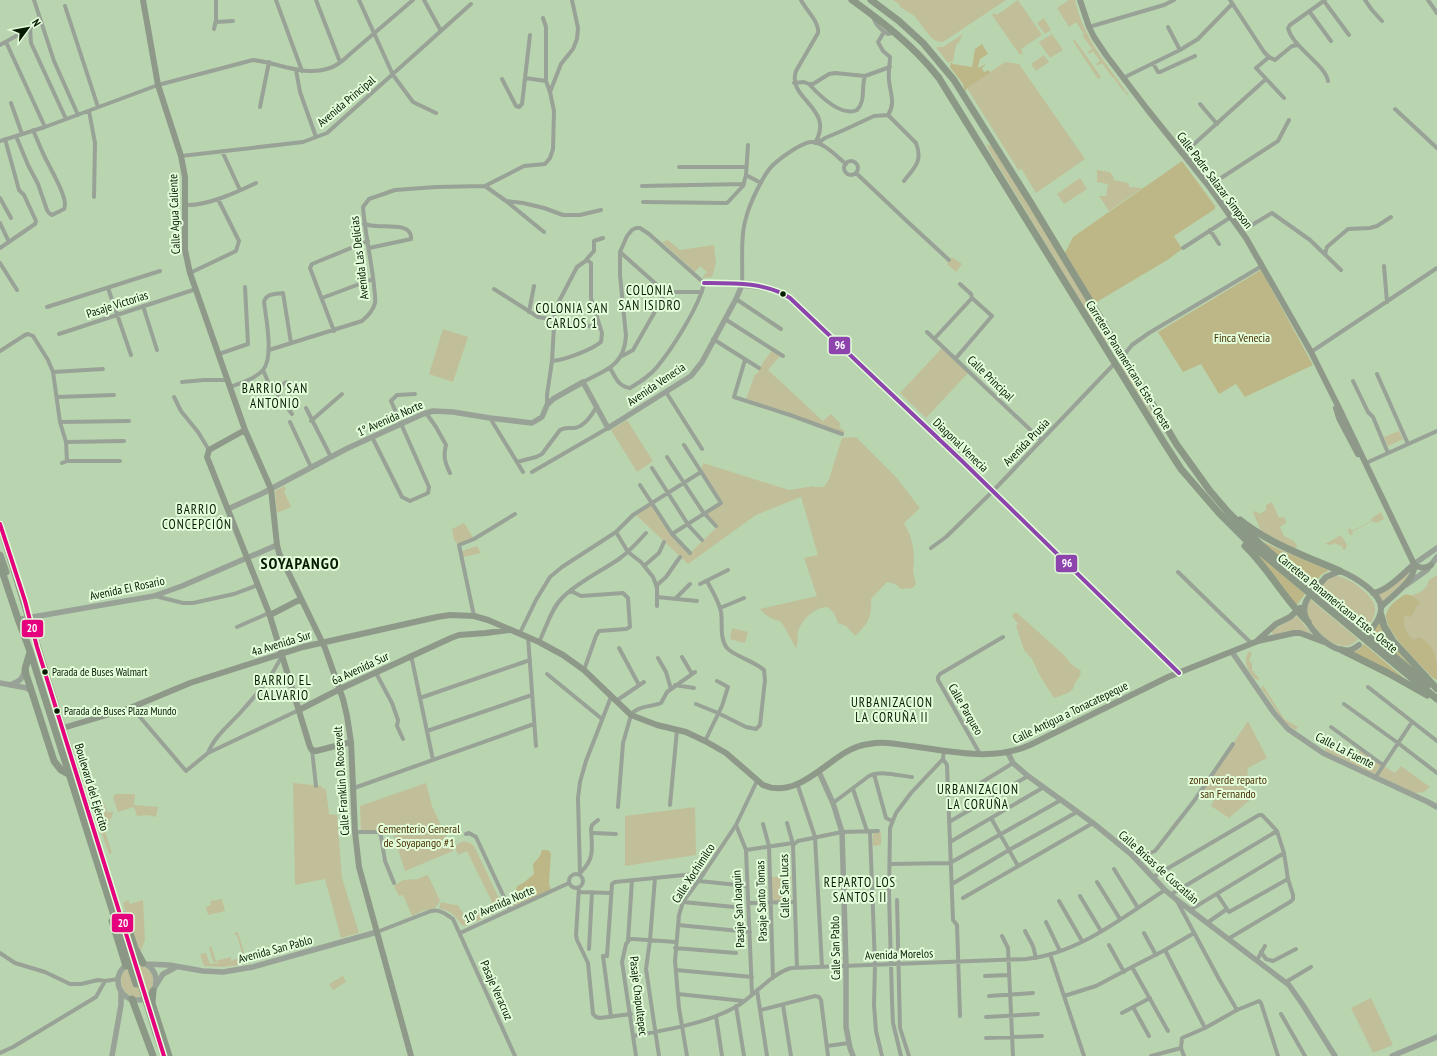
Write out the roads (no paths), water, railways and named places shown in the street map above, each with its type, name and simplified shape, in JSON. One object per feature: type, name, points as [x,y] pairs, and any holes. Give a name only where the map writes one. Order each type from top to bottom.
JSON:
[{"type":"highway","name":"Carretera Panamericana Este - Oeste","points":[[852,0],[910,46],[931,67],[939,78],[1181,469],[1219,513],[1247,541],[1437,699]]},
{"type":"highway","name":"Carretera Panamericana Este - Oeste","points":[[871,0],[911,31],[937,58],[954,80],[994,143],[1177,445],[1216,498],[1261,545],[1437,693]]},
{"type":"highway","points":[[974,134],[982,135],[984,132],[983,127]]},
{"type":"highway","points":[[984,150],[986,141],[989,140],[994,143]]},
{"type":"highway","points":[[1104,345],[1108,344],[1115,355],[1120,357],[1123,356]]},
{"type":"highway","points":[[1115,363],[1118,360],[1124,362],[1146,393]]},
{"type":"highway","points":[[1181,469],[1189,482],[1212,510],[1258,558],[1297,611],[1308,622]]},
{"type":"highway","points":[[1216,498],[1242,521],[1265,538],[1290,550],[1340,570]]},
{"type":"highway","name":"Boulevard del Ejército","points":[[0,524],[63,728],[94,842],[154,1033],[159,1056]]},
{"type":"highway","name":"Boulevard del Ejército","points":[[0,565],[94,842]]},
{"type":"highway","points":[[1381,615],[1384,626],[1393,641],[1437,689]]},
{"type":"highway","points":[[1342,650],[1388,673],[1437,702]]},
{"type":"highway","points":[[30,651],[25,669],[31,691],[54,761],[61,770],[70,775]]},
{"type":"highway","points":[[94,842],[103,851],[135,948],[145,964]]},
{"type":"highway","points":[[94,842],[97,872],[126,966]]},
{"type":"highway","points":[[154,989],[152,1002],[169,1056]]},
{"type":"highway","points":[[130,999],[153,1056]]},
{"type":"highway","name":"Boulevard del Ejército","points":[[154,1033],[164,1056]]},
{"type":"main road","name":"Calle Agua Caliente","points":[[143,0],[158,85],[181,156],[185,177],[185,250],[190,273],[228,379]]},
{"type":"main road","name":"Calle Padre Salazar Simpson","points":[[1080,0],[1089,27],[1100,46],[1123,78],[1211,188],[1235,222],[1262,266],[1311,352],[1414,564]]},
{"type":"main road","name":"Calle Franklin D. Roosevelt","points":[[228,379],[245,430],[271,489],[277,545],[282,562],[322,642],[340,689],[348,716],[354,788],[355,832],[359,866],[411,1056]]},
{"type":"main road","name":"Calle Padre Salazar Simpson","points":[[1335,401],[1339,418],[1357,453],[1365,461]]},
{"type":"main road","points":[[1339,418],[1354,438]]},
{"type":"main road","points":[[245,430],[209,450],[207,457],[270,614],[299,710],[314,751],[351,742]]},
{"type":"main road","points":[[0,533],[21,595],[25,601]]},
{"type":"main road","points":[[0,555],[27,642]]},
{"type":"main road","points":[[1414,564],[1422,567],[1431,565]]},
{"type":"main road","points":[[1381,607],[1400,590],[1411,577],[1414,570],[1414,564]]},
{"type":"main road","points":[[1373,593],[1381,591],[1414,564]]},
{"type":"main road","points":[[1318,586],[1326,577],[1340,570],[1352,576],[1378,598],[1381,607],[1381,615],[1372,629]]},
{"type":"main road","points":[[270,614],[301,599]]},
{"type":"main road","name":"Calle Antigua a Tonacatepeque","points":[[1254,642],[1276,624],[1297,611],[1307,599],[1304,613],[1308,622]]},
{"type":"main road","name":"4a Avenida Sur","points":[[63,728],[130,708],[193,682],[322,642],[450,615],[474,616],[488,620],[511,630]]},
{"type":"main road","points":[[488,620],[493,626],[490,632]]},
{"type":"main road","points":[[1308,622],[1324,642]]},
{"type":"main road","name":"Calle Antigua a Tonacatepeque","points":[[511,630],[563,654],[584,670],[631,715],[705,741],[726,753],[757,781],[770,788],[778,788],[797,783],[819,772],[847,751],[869,744],[889,743],[980,754],[1008,753],[1030,745],[1179,672],[1254,642],[1294,632],[1342,650]]},
{"type":"main road","name":"6a Avenida Sur","points":[[299,710],[340,689],[451,638],[459,635],[511,630]]},
{"type":"main road","points":[[1342,650],[1350,650],[1359,645]]},
{"type":"street","points":[[34,0],[54,61],[78,115]]},
{"type":"street","points":[[214,29],[216,22],[216,0]]},
{"type":"street","points":[[276,0],[302,71]]},
{"type":"street","points":[[316,0],[340,62]]},
{"type":"street","points":[[358,0],[393,74],[413,102],[436,113]]},
{"type":"street","points":[[0,248],[36,221],[24,194],[20,190],[2,140],[45,127],[158,85],[254,60],[269,62],[302,71],[328,69],[340,62],[364,43],[413,0]]},
{"type":"street","points":[[424,0],[441,31]]},
{"type":"street","points":[[550,92],[561,64],[573,49],[577,39],[578,28],[572,0]]},
{"type":"street","points":[[801,0],[819,28],[818,33],[796,72],[794,83],[797,90],[807,100],[817,115],[821,130],[816,141]]},
{"type":"street","points":[[1089,27],[1164,5],[1174,0]]},
{"type":"street","points":[[1328,81],[1325,74],[1298,45],[1288,28],[1325,0],[1349,35]]},
{"type":"street","points":[[1365,0],[1382,21]]},
{"type":"street","points":[[1428,0],[1437,13]]},
{"type":"street","points":[[1123,78],[1180,50],[1198,38],[1231,2],[1264,52],[1269,57],[1275,60],[1292,46],[1298,45]]},
{"type":"street","name":"Avenida Principal","points":[[181,156],[303,142],[327,133],[472,4]]},
{"type":"street","points":[[65,6],[98,107]]},
{"type":"street","points":[[1309,11],[1331,41]]},
{"type":"street","points":[[872,15],[876,25],[884,32],[888,34],[894,32]]},
{"type":"street","points":[[544,18],[546,27],[546,81],[554,111],[553,149],[550,158],[545,164],[524,166],[486,186],[544,232]]},
{"type":"street","points":[[216,22],[233,21]]},
{"type":"street","points":[[0,45],[41,22]]},
{"type":"street","points":[[1168,27],[1180,50]]},
{"type":"street","points":[[30,28],[31,43],[66,119]]},
{"type":"street","points":[[884,32],[878,42],[883,51],[890,57],[888,79],[893,102],[888,115]]},
{"type":"street","points":[[502,79],[516,106],[519,107],[522,104],[530,35]]},
{"type":"street","points":[[6,42],[45,127]]},
{"type":"street","points":[[1153,63],[1158,72],[1160,72],[1195,56]]},
{"type":"street","points":[[1269,57],[1256,68],[1284,98]]},
{"type":"street","points":[[260,107],[269,62]]},
{"type":"street","points":[[794,83],[804,82],[813,84],[835,73],[865,76],[890,67]]},
{"type":"street","points":[[296,70],[300,92],[316,137]]},
{"type":"street","points":[[809,84],[816,92],[831,104],[846,112],[851,112],[857,110],[862,103],[863,81],[865,76]]},
{"type":"street","points":[[525,78],[546,81]]},
{"type":"street","points":[[1183,154],[1266,79]]},
{"type":"street","points":[[11,103],[22,134]]},
{"type":"street","points":[[1200,104],[1217,124]]},
{"type":"street","points":[[1395,109],[1437,148]]},
{"type":"street","points":[[88,111],[95,143],[94,197]]},
{"type":"street","points":[[742,284],[743,234],[746,218],[761,183],[771,167],[806,143],[821,141],[874,116],[888,115],[916,142],[918,148],[918,162],[904,181]]},
{"type":"street","points":[[1211,188],[1218,180],[1278,140],[1289,120]]},
{"type":"street","points":[[16,136],[38,184],[47,210],[52,215],[64,209],[66,204],[41,150],[34,130]]},
{"type":"street","points":[[816,141],[846,164]]},
{"type":"street","points":[[643,202],[727,203],[744,184],[748,145]]},
{"type":"street","points":[[222,151],[240,190]]},
{"type":"street","points":[[850,161],[855,162],[858,168],[856,173],[852,175],[847,174],[844,170],[846,164],[850,161]]},
{"type":"street","points":[[680,168],[746,167]]},
{"type":"street","points":[[856,173],[887,204],[949,260]]},
{"type":"street","points":[[746,176],[761,183]]},
{"type":"street","points":[[186,205],[218,199],[256,183]]},
{"type":"street","points":[[642,186],[744,184]]},
{"type":"street","name":"Avenida Las Delicias","points":[[268,350],[334,331],[362,321],[368,316],[375,302],[363,207],[369,199],[395,190],[486,186]]},
{"type":"street","points":[[0,198],[10,218]]},
{"type":"street","points":[[190,273],[236,251],[239,241],[218,199]]},
{"type":"street","points":[[506,201],[544,208],[563,215],[580,215],[601,210]]},
{"type":"street","points":[[1235,222],[1244,216],[1252,224],[1272,213],[1310,240],[1341,270]]},
{"type":"street","points":[[1183,248],[1231,217]]},
{"type":"street","points":[[1325,254],[1327,247],[1348,230],[1377,226],[1391,217]]},
{"type":"street","points":[[0,223],[9,242]]},
{"type":"street","points":[[364,224],[404,228],[412,235],[411,239],[369,248]]},
{"type":"street","points":[[532,472],[608,428],[583,382],[610,368],[614,366],[622,356],[626,346],[620,275],[620,252],[630,233],[636,228],[640,228],[649,234],[704,283],[702,292],[676,339],[657,367],[651,373],[630,388],[623,386],[616,379],[610,368]]},
{"type":"street","points":[[1210,230],[1219,244]]},
{"type":"street","points":[[547,405],[547,394],[552,360],[555,309],[558,300],[577,268],[586,261],[594,251],[594,241],[603,238]]},
{"type":"street","points":[[334,331],[310,268],[312,264],[368,241]]},
{"type":"street","points":[[620,252],[665,292],[702,292]]},
{"type":"street","points":[[552,360],[560,360],[596,346],[601,342],[602,333],[591,298],[591,263],[587,260],[586,261]]},
{"type":"street","points":[[0,262],[17,290]]},
{"type":"street","points":[[1123,356],[1132,345],[1148,333],[1262,266]]},
{"type":"street","points":[[1384,266],[1386,302]]},
{"type":"street","points":[[1311,352],[1437,268]]},
{"type":"street","points":[[47,307],[160,271]]},
{"type":"street","points":[[322,298],[373,279]]},
{"type":"street","name":"Diagonal Venecia","points":[[704,283],[742,284],[775,290],[790,298],[993,491],[1179,672]]},
{"type":"street","name":"Avenida Venecia","points":[[608,428],[691,376],[702,362],[736,299],[742,284]]},
{"type":"street","points":[[956,358],[992,316],[972,298],[971,294],[960,284]]},
{"type":"street","points":[[529,312],[534,286]]},
{"type":"street","points":[[219,354],[248,344],[245,287]]},
{"type":"street","points":[[108,288],[131,355]]},
{"type":"street","name":"Pasaje Victorias","points":[[59,334],[196,289]]},
{"type":"street","points":[[494,289],[538,317],[600,328]]},
{"type":"street","points":[[622,356],[633,350],[665,292]]},
{"type":"street","points":[[230,387],[246,381],[263,370],[267,364],[268,350],[265,300],[270,295],[283,293],[291,343]]},
{"type":"street","points":[[935,338],[972,298]]},
{"type":"street","points":[[736,299],[782,329]]},
{"type":"street","points":[[142,306],[157,350]]},
{"type":"street","points":[[724,319],[783,356]]},
{"type":"street","name":"Calle Principal","points":[[927,332],[1041,440]]},
{"type":"street","points":[[0,351],[28,334],[33,336],[41,347],[53,372],[60,422],[66,442],[67,461]]},
{"type":"street","points":[[713,340],[759,368]]},
{"type":"street","points":[[746,360],[734,397],[842,434]]},
{"type":"street","name":"Avenida Prusia","points":[[931,548],[946,537],[993,491],[1115,363]]},
{"type":"street","points":[[53,372],[103,369]]},
{"type":"street","points":[[263,370],[270,389],[275,391],[292,414]]},
{"type":"street","points":[[1377,374],[1408,444]]},
{"type":"street","points":[[182,382],[228,379]]},
{"type":"street","points":[[1353,381],[1368,412],[1373,418],[1387,450]]},
{"type":"street","points":[[275,391],[286,382]]},
{"type":"street","name":"1° Avenida Norte","points":[[228,509],[271,489],[311,467],[372,437],[426,413],[433,411],[453,412],[532,423],[542,417],[547,405],[553,399],[583,382]]},
{"type":"street","points":[[666,392],[702,450]]},
{"type":"street","points":[[311,420],[342,394]]},
{"type":"street","points":[[372,437],[403,498],[410,501],[428,493],[429,487],[391,401],[397,395],[415,394]]},
{"type":"street","points":[[57,397],[114,396]]},
{"type":"street","points":[[174,397],[181,411],[198,432],[209,450]]},
{"type":"street","points":[[516,462],[542,454],[560,430],[563,428],[578,427],[588,420],[596,406]]},
{"type":"street","points":[[306,408],[331,457]]},
{"type":"street","points":[[426,413],[446,445],[444,454],[450,473]]},
{"type":"street","points":[[490,418],[523,472]]},
{"type":"street","points":[[60,422],[129,421]]},
{"type":"street","points":[[290,422],[311,467]]},
{"type":"street","points":[[1365,461],[1387,450],[1408,444],[1437,431]]},
{"type":"street","points":[[66,442],[124,441]]},
{"type":"street","points":[[672,534],[721,503],[684,446]]},
{"type":"street","points":[[667,457],[704,514],[716,526]]},
{"type":"street","points":[[62,463],[67,461],[120,461]]},
{"type":"street","points":[[652,468],[688,524],[702,540]]},
{"type":"street","points":[[520,633],[536,600],[550,577],[562,567],[616,532],[633,515],[701,472]]},
{"type":"street","points":[[640,485],[672,534],[690,553]]},
{"type":"street","points":[[474,616],[459,545],[474,539],[515,514]]},
{"type":"street","points":[[616,532],[628,552],[637,558],[652,577],[656,586],[657,606]]},
{"type":"street","points":[[539,642],[558,603],[590,576],[628,552],[646,533]]},
{"type":"street","points":[[644,566],[659,553],[664,542]]},
{"type":"street","name":"Avenida El Rosario","points":[[21,619],[154,596],[277,545]]},
{"type":"street","points":[[1414,564],[1437,548]]},
{"type":"street","points":[[656,586],[666,577],[680,557]]},
{"type":"street","points":[[1400,590],[1431,565],[1437,557]]},
{"type":"street","points":[[700,584],[728,570]]},
{"type":"street","points":[[1178,572],[1254,642]]},
{"type":"street","points":[[696,704],[718,713],[746,728],[758,728],[760,725],[765,680],[764,670],[759,665],[727,647],[722,636],[720,608],[707,581]]},
{"type":"street","points":[[675,599],[690,584]]},
{"type":"street","points":[[154,596],[183,603],[192,603],[234,594],[258,585]]},
{"type":"street","points":[[571,591],[582,596],[623,593],[628,598],[630,627],[626,629],[599,631],[584,670]]},
{"type":"street","points":[[657,597],[697,601]]},
{"type":"street","points":[[720,608],[744,598]]},
{"type":"street","points":[[237,627],[270,614]]},
{"type":"street","points":[[528,637],[536,746]]},
{"type":"street","name":"Calle Parqueo","points":[[980,754],[938,680],[938,677],[940,674],[1003,637]]},
{"type":"street","points":[[619,648],[640,685]]},
{"type":"street","name":"Calle La Fuente","points":[[1232,652],[1287,728],[1323,753],[1437,807]]},
{"type":"street","points":[[208,753],[214,741],[242,711],[283,654]]},
{"type":"street","points":[[411,656],[433,760]]},
{"type":"street","points":[[618,807],[623,743],[631,715],[633,711],[638,709],[661,703],[667,692],[694,673],[682,657]]},
{"type":"street","points":[[658,658],[666,672],[671,689]]},
{"type":"street","points":[[420,698],[530,660]]},
{"type":"street","points":[[10,685],[20,681],[25,669]]},
{"type":"street","points":[[376,672],[392,703],[398,720],[397,726],[403,739]]},
{"type":"street","points":[[547,674],[602,719]]},
{"type":"street","points":[[705,741],[728,687],[716,681]]},
{"type":"street","points":[[630,1014],[600,1018],[596,1017],[592,1010],[588,963],[577,940],[575,925],[579,890],[583,881],[581,873],[578,798],[580,782],[586,762],[602,719],[614,699],[644,682]]},
{"type":"street","points":[[0,683],[27,688],[31,691]]},
{"type":"street","points":[[675,685],[694,688]]},
{"type":"street","points":[[1368,688],[1437,741]]},
{"type":"street","points":[[427,731],[532,695]]},
{"type":"street","points":[[1344,704],[1437,773]]},
{"type":"street","name":"6a Avenida Sur","points":[[130,708],[134,710],[185,771],[187,771],[208,753],[299,710]]},
{"type":"street","points":[[1375,778],[1412,722]]},
{"type":"street","points":[[354,788],[534,724]]},
{"type":"street","points":[[1331,727],[1383,765]]},
{"type":"street","points":[[670,805],[677,730]]},
{"type":"street","points":[[1131,854],[1150,853],[1155,851],[1194,801],[1233,744]]},
{"type":"street","points":[[901,1056],[893,1023],[889,894],[889,836],[892,821],[896,813],[911,793],[943,759],[944,750]]},
{"type":"street","points":[[314,751],[316,786]]},
{"type":"street","name":"Calle Brisas de Cuscatlán","points":[[1008,753],[1013,763],[1028,776],[1093,823],[1131,854],[1167,892],[1286,982],[1303,1005],[1335,1056]]},
{"type":"street","points":[[943,759],[947,765],[950,863],[953,920],[957,925],[957,962],[960,1016]]},
{"type":"street","points":[[974,787],[1013,763]]},
{"type":"street","name":"Calle San Pablo","points":[[819,772],[833,803],[842,832],[846,966],[846,1027],[853,1056]]},
{"type":"street","points":[[833,803],[874,774],[881,773],[912,777]]},
{"type":"street","points":[[874,774],[886,818],[892,821]]},
{"type":"street","points":[[949,822],[1028,776]]},
{"type":"street","name":"Calle Xochimilco","points":[[687,1056],[682,1027],[676,970],[675,948],[678,915],[684,902],[736,824],[757,781]]},
{"type":"street","points":[[797,783],[815,837],[822,967]]},
{"type":"street","points":[[950,842],[1044,787]]},
{"type":"street","points":[[853,789],[868,831],[871,835],[875,965],[874,1005],[876,1031],[882,1056]]},
{"type":"street","points":[[890,864],[950,863],[1061,800]]},
{"type":"street","points":[[952,884],[1077,812]]},
{"type":"street","points":[[1153,877],[1259,814],[1262,815],[1276,831],[1284,853],[1293,899],[1228,939]]},
{"type":"street","points":[[991,818],[1018,866]]},
{"type":"street","points":[[598,820],[591,829],[591,857],[588,865],[581,873],[572,874],[569,878],[569,883],[574,888],[579,890],[610,893]]},
{"type":"street","points":[[746,850],[793,844],[787,823]]},
{"type":"street","points":[[963,898],[1093,823]]},
{"type":"street","name":"Pasaje San Joaquin","points":[[736,824],[746,850],[752,994]]},
{"type":"street","name":"Pasaje Santo Tomas","points":[[763,824],[769,846],[773,978]]},
{"type":"street","name":"Calle San Lucas","points":[[797,968],[793,844],[798,841],[842,832],[878,831]]},
{"type":"street","name":"Avenida Morelos","points":[[634,1036],[682,1027],[716,1016],[744,1001],[773,978],[786,970],[797,968],[1036,958],[1050,954],[1082,941],[1101,931],[1138,908],[1276,831]]},
{"type":"street","points":[[355,832],[379,832],[388,870],[394,883]]},
{"type":"street","points":[[466,834],[469,833],[476,837],[510,910]]},
{"type":"street","points":[[594,833],[616,834]]},
{"type":"street","points":[[1190,910],[1284,853]]},
{"type":"street","points":[[1114,869],[1138,908]]},
{"type":"street","points":[[611,1017],[603,956],[607,956],[610,893],[612,884],[615,882],[704,873]]},
{"type":"street","points":[[654,878],[650,940],[646,969],[660,1056]]},
{"type":"street","points":[[1207,923],[1288,878]]},
{"type":"street","points":[[628,941],[632,880]]},
{"type":"street","points":[[699,880],[747,886]]},
{"type":"street","points":[[1097,882],[1120,919]]},
{"type":"street","name":"10° Avenida Norte","points":[[377,932],[424,913],[436,910],[453,919],[460,933],[569,883]]},
{"type":"street","points":[[589,949],[592,892]]},
{"type":"street","points":[[1217,894],[1228,910]]},
{"type":"street","points":[[1080,896],[1101,931]]},
{"type":"street","points":[[897,900],[900,1028],[909,1056]]},
{"type":"street","points":[[1177,900],[1237,1010]]},
{"type":"street","points":[[1059,901],[1082,941]]},
{"type":"street","points":[[684,902],[734,907]]},
{"type":"street","points":[[748,903],[794,902]]},
{"type":"street","points":[[1046,922],[1060,950]]},
{"type":"street","points":[[678,925],[750,932]]},
{"type":"street","points":[[1025,931],[1033,946],[1036,958]]},
{"type":"street","name":"Avenida San Pablo","points":[[145,964],[176,966],[203,971],[237,971],[377,932]]},
{"type":"street","name":"Pasaje Veracruz","points":[[460,933],[515,1056]]},
{"type":"street","points":[[1144,933],[1156,955]]},
{"type":"street","points":[[1064,996],[1096,986],[1156,955],[1194,933]]},
{"type":"street","points":[[1002,936],[1008,948],[1013,1056]]},
{"type":"street","name":"Pasaje Chapultepec","points":[[636,1056],[622,962],[626,944],[628,941],[633,939],[676,942]]},
{"type":"street","points":[[1109,945],[1124,972]]},
{"type":"street","points":[[1257,960],[1266,946]]},
{"type":"street","points":[[675,948],[736,953]]},
{"type":"street","points":[[1261,952],[1266,959],[1273,962],[1296,949]]},
{"type":"street","points":[[1165,950],[1205,1028]]},
{"type":"street","points":[[0,953],[15,962],[45,972],[70,984],[81,984],[98,980],[105,981],[118,978]]},
{"type":"street","points":[[1050,954],[1084,1056]]},
{"type":"street","points":[[154,989],[156,981],[155,974],[145,964],[132,963],[126,966],[118,978],[118,985],[121,991],[130,999],[139,1000],[146,998],[154,989],[163,974],[176,966]]},
{"type":"street","points":[[1132,967],[1168,1031]]},
{"type":"street","points":[[1286,982],[1311,967]]},
{"type":"street","points":[[676,970],[752,977]]},
{"type":"street","points":[[985,976],[1009,975]]},
{"type":"street","points":[[0,1053],[13,1047],[96,998],[105,981]]},
{"type":"street","points":[[758,990],[767,1056]]},
{"type":"street","points":[[112,1056],[121,1005],[121,991]]},
{"type":"street","points":[[989,996],[1033,993]]},
{"type":"street","points":[[678,994],[744,1001]]},
{"type":"street","points":[[760,1010],[815,996],[819,997],[828,1056]]},
{"type":"street","points":[[1122,1013],[1150,998]]},
{"type":"street","points":[[121,1005],[130,999]]},
{"type":"street","points":[[1184,1056],[1181,1048],[1182,1038],[1205,1028],[1237,1010],[1259,1002],[1261,1004],[1278,1056]]},
{"type":"street","points":[[783,1005],[790,1056]]},
{"type":"street","points":[[736,1006],[744,1056]]},
{"type":"street","points":[[1133,1007],[1149,1036]]},
{"type":"street","points":[[986,1017],[1038,1014]]},
{"type":"street","points":[[1281,1014],[1305,1056]]},
{"type":"street","points":[[716,1016],[722,1056]]},
{"type":"street","points":[[986,1038],[1042,1036]]},
{"type":"street","points":[[1392,1056],[1437,1036]]},
{"type":"street","points":[[827,1046],[849,1043]]},
{"type":"street","points":[[1152,1056],[1181,1048]]},
{"type":"place","name":"Parada de Buses Walmart","points":[[45,672]]},
{"type":"place","name":"Parada de Buses Plaza Mundo","points":[[57,711]]},
{"type":"district","name":"COLONIA SAN ISIDRO","points":[[650,298]]},
{"type":"district","name":"COLONIA SAN CARLOS 1","points":[[572,316]]},
{"type":"district","name":"BARRIO SAN ANTONIO","points":[[275,396]]},
{"type":"district","name":"BARRIO CONCEPCIÓN","points":[[197,516]]},
{"type":"district","name":"SOYAPANGO","points":[[300,563]]},
{"type":"district","name":"BARRIO EL CALVARIO","points":[[283,688]]},
{"type":"district","name":"URBANIZACION LA CORUÑA II","points":[[892,710]]},
{"type":"district","name":"URBANIZACION LA CORUÑA","points":[[978,796]]},
{"type":"district","name":"REPARTO LOS SANTOS II","points":[[860,890]]},
{"type":"park label","name":"Finca Venecia","points":[[1242,337]]},
{"type":"park label","name":"zona verde reparto san Fernando","points":[[1228,786]]},
{"type":"park label","name":"Cementerio General de Soyapango #1","points":[[419,835]]}]
